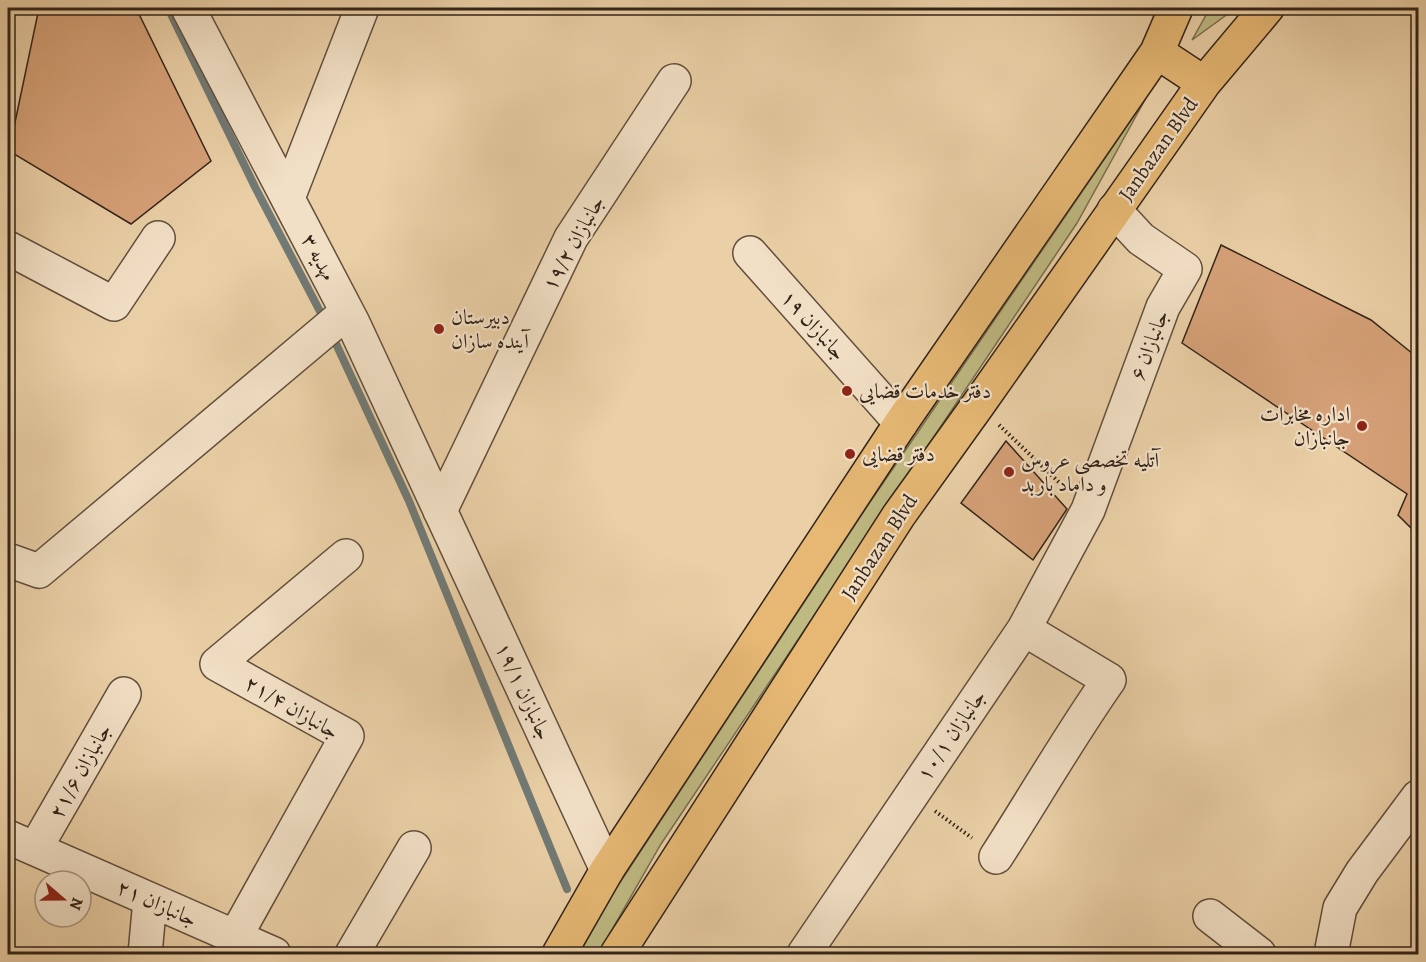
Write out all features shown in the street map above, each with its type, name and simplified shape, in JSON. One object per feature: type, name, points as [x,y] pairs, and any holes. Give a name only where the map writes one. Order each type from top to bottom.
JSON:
[{"type":"main road","points":[[559,954],[607,870],[901,423],[1157,52],[1176,8]]},
{"type":"main road","name":"Janbazan Blvd","points":[[617,954],[899,514],[1204,83],[1267,8]]},
{"type":"main road","points":[[1157,52],[1204,83]]},
{"type":"street","name":"مهدیه ۳","points":[[189,8],[347,312],[440,511]]},
{"type":"street","points":[[288,198],[362,8]]},
{"type":"street","name":"جانبازان ۱۹/۲","points":[[440,511],[571,238],[674,81]]},
{"type":"street","name":"جانبازان ۶","points":[[1088,510],[1163,307],[1185,269],[1141,239],[1114,210]]},
{"type":"street","points":[[8,248],[114,304],[158,238]]},
{"type":"street","name":"جانبازان ۱۹","points":[[750,253],[901,423]]},
{"type":"street","points":[[8,560],[39,571],[347,312]]},
{"type":"street","name":"جانبازان ۱۰/۱","points":[[804,954],[1024,629],[1088,510]]},
{"type":"street","name":"جانبازان ۱۹/۱","points":[[440,511],[607,870]]},
{"type":"street","name":"جانبازان ۲۱/۴","points":[[235,938],[347,736],[217,664],[346,556]]},
{"type":"street","points":[[996,857],[1057,758],[1109,680],[1024,629]]},
{"type":"street","name":"جانبازان ۲۱/۶","points":[[22,843],[123,694]]},
{"type":"street","points":[[1331,954],[1340,908],[1362,872],[1419,797]]},
{"type":"street","name":"جانبازان ۲۱","points":[[22,843],[274,954]]},
{"type":"street","points":[[352,954],[414,848]]},
{"type":"street","points":[[145,954],[150,900]]},
{"type":"street","points":[[1210,916],[1259,954]]},
{"type":"path","points":[[978,405],[1088,510]]},
{"type":"path","points":[[911,794],[996,857]]},
{"type":"shaded area","points":[[1210,8],[1236,8],[1192,40]]},
{"type":"shaded area","points":[[1146,98],[1077,223],[661,844],[598,954],[579,954],[617,887],[864,511]]},
{"type":"building","points":[[39,8],[136,8],[211,161],[131,224],[9,151]]},
{"type":"building","name":"اداره مخابرات جانبازان","points":[[1221,245],[1371,320],[1418,358],[1418,535],[1398,515],[1407,494],[1182,343]]},
{"type":"building","name":"آتلیه تخصصی عروس و داماد باربد","points":[[1006,441],[1067,509],[1033,560],[961,503]]},
{"type":"waterway","points":[[168,8],[255,187],[325,321]]},
{"type":"waterway","points":[[331,333],[409,501],[567,889]]},
{"type":"place","name":"دبیرستان آینده سازان","points":[[439,329]]},
{"type":"place","name":"دفتر خدمات قضایی","points":[[847,391]]},
{"type":"place","name":"اداره مخابرات جانبازان","points":[[1362,426]]},
{"type":"place","name":"دفتر قضایی","points":[[850,454]]},
{"type":"place","name":"آتلیه تخصصی عروس و داماد باربد","points":[[1009,472]]}]
